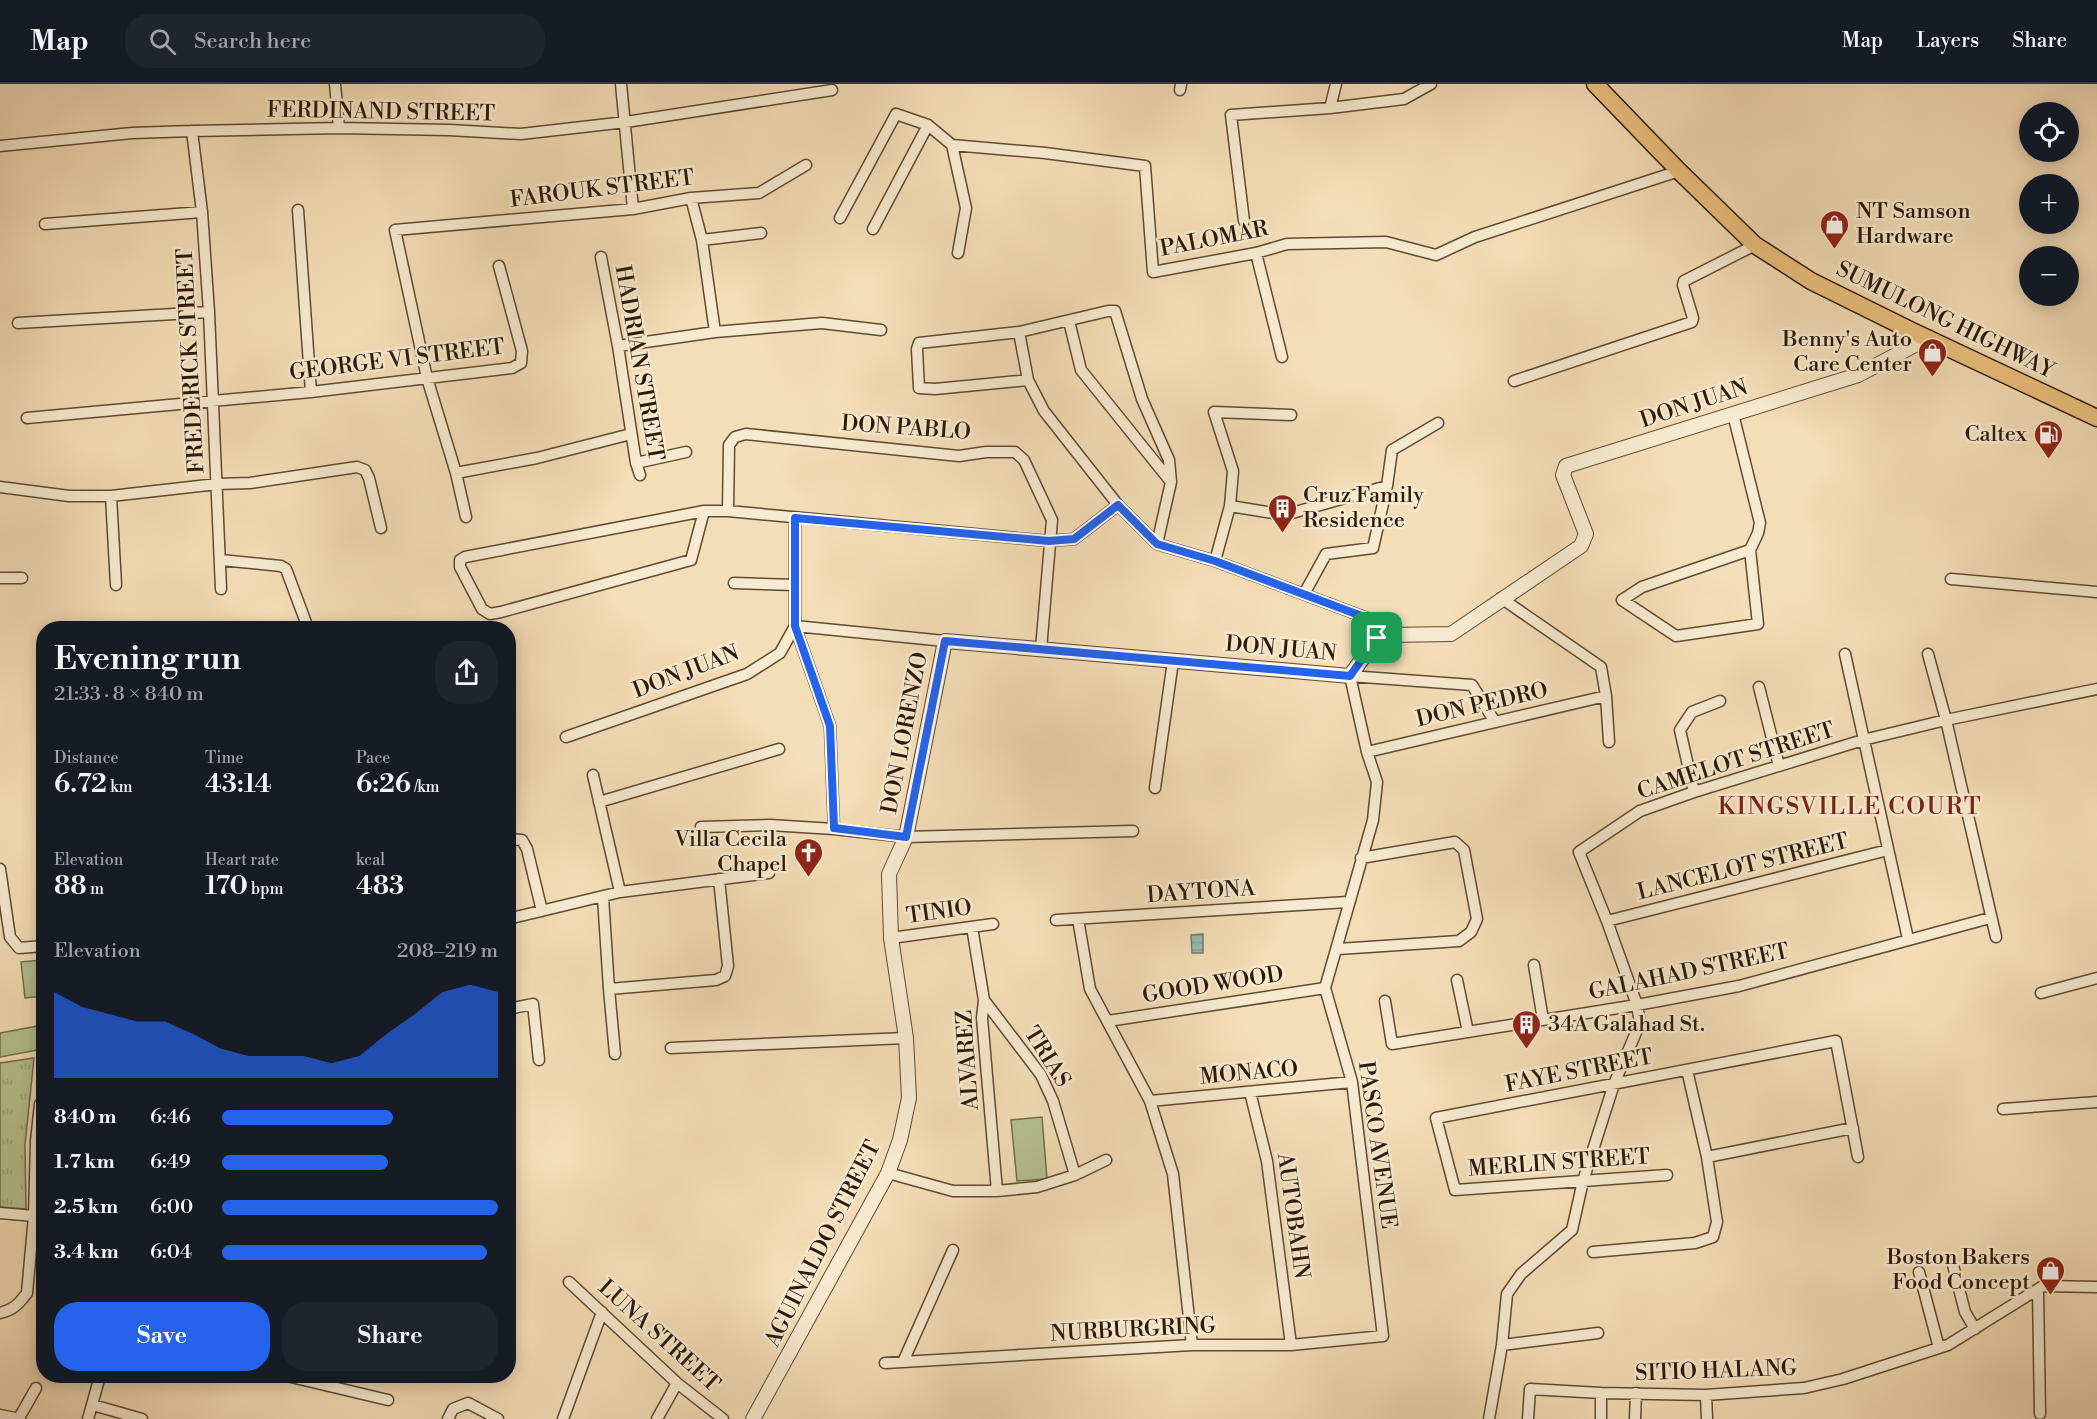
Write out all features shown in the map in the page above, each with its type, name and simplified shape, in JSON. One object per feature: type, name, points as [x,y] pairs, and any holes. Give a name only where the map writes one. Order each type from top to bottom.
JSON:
[{"type":"main road","name":"SUMULONG HIGHWAY","points":[[1595,84],[1755,245],[1811,281],[2097,418]]},
{"type":"street","points":[[334,84],[339,128]]},
{"type":"street","points":[[621,84],[633,209]]},
{"type":"street","points":[[1330,108],[1336,84]]},
{"type":"street","points":[[1244,221],[1231,115],[1330,108],[1404,99],[1431,84]]},
{"type":"street","name":"FERDINAND STREET","points":[[0,146],[132,133],[192,131],[339,128],[520,134],[626,122],[832,90]]},
{"type":"street","points":[[840,218],[896,114],[928,125],[952,145],[966,208],[958,253]]},
{"type":"street","points":[[873,229],[928,125]]},
{"type":"street","name":"FREDERICK STREET","points":[[192,131],[202,212],[209,312],[221,589]]},
{"type":"street","name":"PALOMAR","points":[[952,145],[1045,153],[1145,166],[1154,272],[1256,253],[1287,244],[1386,242],[1436,255],[1475,237],[1679,171]]},
{"type":"street","name":"FAROUK STREET","points":[[427,378],[395,230],[633,209],[691,198],[759,193],[806,165]]},
{"type":"street","points":[[691,198],[702,240],[715,332]]},
{"type":"street","points":[[298,210],[311,392]]},
{"type":"street","points":[[45,224],[202,212]]},
{"type":"street","points":[[702,240],[761,232]]},
{"type":"street","points":[[1514,381],[1692,322],[1684,281],[1755,245]]},
{"type":"street","points":[[1256,253],[1282,357]]},
{"type":"street","name":"HADRIAN STREET","points":[[601,257],[618,346],[636,463],[640,475]]},
{"type":"street","name":"GEORGE VI STREET","points":[[27,418],[311,392],[512,368],[521,363],[522,351],[499,266]]},
{"type":"street","points":[[1028,380],[935,389],[919,388],[919,343],[1019,332],[1115,311],[1142,399],[1169,460],[1171,482],[1157,544]]},
{"type":"street","points":[[18,323],[209,312]]},
{"type":"street","points":[[1069,321],[1081,370],[1171,482]]},
{"type":"street","points":[[618,346],[715,332],[822,323],[881,330]]},
{"type":"street","points":[[1019,332],[1028,380],[1044,411],[1118,505],[1157,544],[1215,561],[1367,618],[1377,638]]},
{"type":"street","name":"DON JUAN","points":[[566,737],[747,674],[780,653],[795,626],[1350,676],[1377,638],[1451,633],[1581,546],[1586,534],[1563,475],[1566,466],[1858,375],[1928,339]]},
{"type":"street","points":[[427,378],[456,473],[466,516]]},
{"type":"street","points":[[1215,561],[1230,506],[1233,471],[1214,412],[1291,415]]},
{"type":"street","points":[[1733,414],[1760,523],[1758,534],[1750,550],[1758,624],[1676,636],[1622,600],[1642,587],[1750,550]]},
{"type":"street","points":[[1304,594],[1326,554],[1373,548],[1387,486],[1392,450],[1438,423]]},
{"type":"street","points":[[456,473],[537,458],[632,434]]},
{"type":"street","name":"DON PABLO","points":[[728,511],[729,445],[735,437],[746,434],[949,455],[1016,452],[1024,460],[1052,520],[1041,649]]},
{"type":"street","points":[[636,463],[686,452]]},
{"type":"street","points":[[0,487],[69,496],[111,496],[217,484],[250,483],[357,467],[365,470],[369,477],[381,528]]},
{"type":"street","points":[[1230,506],[1285,515],[1387,486]]},
{"type":"street","points":[[111,496],[116,585]]},
{"type":"street","points":[[704,512],[691,560],[501,612],[490,614],[482,609],[460,567],[460,560],[465,557],[704,512],[728,511],[1049,541],[1074,539],[1118,505]]},
{"type":"street","points":[[795,518],[795,626],[830,726],[834,828]]},
{"type":"street","points":[[221,560],[281,566],[286,569],[305,621]]},
{"type":"street","points":[[0,578],[22,578]]},
{"type":"street","points":[[1951,579],[2097,592]]},
{"type":"street","points":[[734,583],[795,585]]},
{"type":"street","points":[[1502,598],[1600,667],[1606,696],[1609,742]]},
{"type":"street","name":"DON LORENZO","points":[[891,938],[889,874],[906,837],[945,641]]},
{"type":"street","points":[[1845,654],[1908,939]]},
{"type":"street","points":[[1928,654],[1946,720],[1996,937]]},
{"type":"street","points":[[1155,788],[1173,661]]},
{"type":"street","points":[[1325,988],[1373,820],[1377,782],[1367,752],[1350,676],[1472,685],[1495,722]]},
{"type":"street","points":[[1759,687],[1779,766]]},
{"type":"street","name":"CAMELOT STREET","points":[[1489,1419],[1502,1344],[1507,1294],[1521,1274],[1572,1230],[1583,1181],[1614,1084],[1640,1023],[1637,1005],[1579,852],[1640,811],[1694,792],[1863,740],[1946,720],[2097,689]]},
{"type":"street","name":"DON PEDRO","points":[[1367,752],[1606,696]]},
{"type":"street","points":[[1694,792],[1680,730],[1692,711],[1720,701]]},
{"type":"street","points":[[599,802],[779,749]]},
{"type":"street","points":[[593,775],[620,892]]},
{"type":"street","points":[[700,826],[771,825],[834,828],[906,837],[1133,831]]},
{"type":"street","points":[[516,839],[522,840],[527,849],[542,911]]},
{"type":"street","points":[[1338,949],[1459,941],[1471,932],[1477,919],[1464,850],[1455,842],[1361,858]]},
{"type":"street","name":"LANCELOT STREET","points":[[1607,921],[1888,850]]},
{"type":"street","points":[[0,869],[10,937],[19,948],[36,947]]},
{"type":"street","points":[[516,917],[620,892],[769,873]]},
{"type":"street","points":[[609,989],[716,980],[725,976],[728,966],[719,879]]},
{"type":"street","points":[[603,897],[615,1054]]},
{"type":"street","name":"DAYTONA","points":[[1056,920],[1348,902]]},
{"type":"street","name":"GALAHAD STREET","points":[[1385,1001],[1392,1044],[1637,1005],[1739,986],[1990,918]]},
{"type":"street","points":[[1078,919],[1089,989],[1150,1101],[1173,1174],[1192,1345]]},
{"type":"street","name":"TINIO","points":[[891,938],[993,924]]},
{"type":"street","name":"ALVAREZ","points":[[972,927],[984,1000],[982,1018],[998,1191]]},
{"type":"street","name":"AGUINALDO STREET","points":[[753,1419],[888,1173],[900,1140],[909,1098],[906,1038],[891,938]]},
{"type":"street","points":[[1534,965],[1543,1020]]},
{"type":"street","points":[[2042,993],[2097,978]]},
{"type":"street","points":[[1457,980],[1468,1032]]},
{"type":"street","name":"GOOD WOOD","points":[[1108,1021],[1325,988]]},
{"type":"street","name":"PASCO AVENUE","points":[[1325,988],[1352,1082],[1383,1336]]},
{"type":"street","name":"TRIAS","points":[[984,1000],[1041,1075],[1053,1101],[1075,1175]]},
{"type":"street","points":[[516,1007],[532,1004],[539,1060]]},
{"type":"street","points":[[670,1048],[906,1038]]},
{"type":"street","name":"FAYE STREET","points":[[1455,1190],[1436,1118],[1836,1041],[1853,1128]]},
{"type":"street","points":[[1593,1252],[1695,1243],[1713,1237],[1717,1222],[1707,1157],[1687,1070]]},
{"type":"street","name":"MONACO","points":[[1150,1101],[1352,1082]]},
{"type":"street","name":"AUTOBAHN","points":[[1250,1092],[1267,1161],[1291,1345]]},
{"type":"street","points":[[2003,1109],[2097,1102]]},
{"type":"street","points":[[1707,1157],[1853,1128],[1858,1157]]},
{"type":"street","points":[[0,1313],[20,1303],[27,1293],[34,1216],[36,1141]]},
{"type":"street","points":[[888,1173],[953,1191],[998,1191],[1037,1186],[1075,1175],[1106,1160]]},
{"type":"street","name":"MERLIN STREET","points":[[1455,1190],[1667,1175]]},
{"type":"street","points":[[0,1213],[34,1216]]},
{"type":"street","points":[[903,1362],[953,1250]]},
{"type":"street","points":[[1953,1264],[1965,1312],[1974,1329]]},
{"type":"street","points":[[1918,1272],[1939,1348]]},
{"type":"street","name":"LUNA STREET","points":[[569,1282],[677,1383],[723,1419]]},
{"type":"street","name":"SITIO HALANG","points":[[1528,1419],[1530,1389],[1706,1395],[1804,1388],[1843,1379],[1948,1345],[2043,1286],[2097,1287]]},
{"type":"street","points":[[2038,1290],[2040,1414]]},
{"type":"street","points":[[563,1419],[602,1312]]},
{"type":"street","points":[[1502,1344],[1598,1333]]},
{"type":"street","name":"NURBURGRING","points":[[885,1363],[1192,1345],[1291,1345],[1383,1336]]},
{"type":"street","points":[[88,1419],[98,1383]]},
{"type":"street","points":[[315,1383],[387,1400]]},
{"type":"street","points":[[657,1419],[677,1383]]},
{"type":"street","points":[[0,1415],[19,1419],[36,1388]]},
{"type":"street","points":[[1601,1393],[1601,1419]]},
{"type":"street","points":[[1635,1419],[1636,1393]]},
{"type":"street","points":[[1706,1395],[1707,1419]]},
{"type":"street","points":[[448,1419],[453,1409],[468,1403],[498,1419]]},
{"type":"street","points":[[93,1405],[142,1419]]},
{"type":"green space","points":[[36,961],[36,997],[25,998],[21,962]]},
{"type":"green space","points":[[36,1026],[36,1050],[0,1057],[0,1033]]},
{"type":"green space","points":[[34,1058],[25,1145],[26,1209],[0,1207],[0,1063]]},
{"type":"green space","points":[[1042,1117],[1047,1179],[1017,1181],[1011,1120]]},
{"type":"water","points":[[1203,934],[1203,953],[1192,953],[1191,935]]},
{"type":"place","name":"NT Samson Hardware","points":[[1835,250]]},
{"type":"place","name":"Benny's Auto Care Center","points":[[1933,378]]},
{"type":"place","name":"Caltex","points":[[2048,460]]},
{"type":"place","name":"Cruz Family Residence","points":[[1282,534]]},
{"type":"place","name":"Villa Cecila Chapel","points":[[808,878]]},
{"type":"place","name":"34A Galahad St.","points":[[1527,1050]]},
{"type":"place","name":"Boston Bakers Food Concept","points":[[2051,1296]]},
{"type":"district","name":"KINGSVILLE COURT","points":[[1850,807]]},
{"type":"route","points":[[1118,505],[1157,544],[1215,561],[1367,618],[1377,638],[1350,676],[945,641],[906,837],[834,828],[830,726],[795,626],[795,518],[1049,541],[1074,539],[1118,505]]}]
